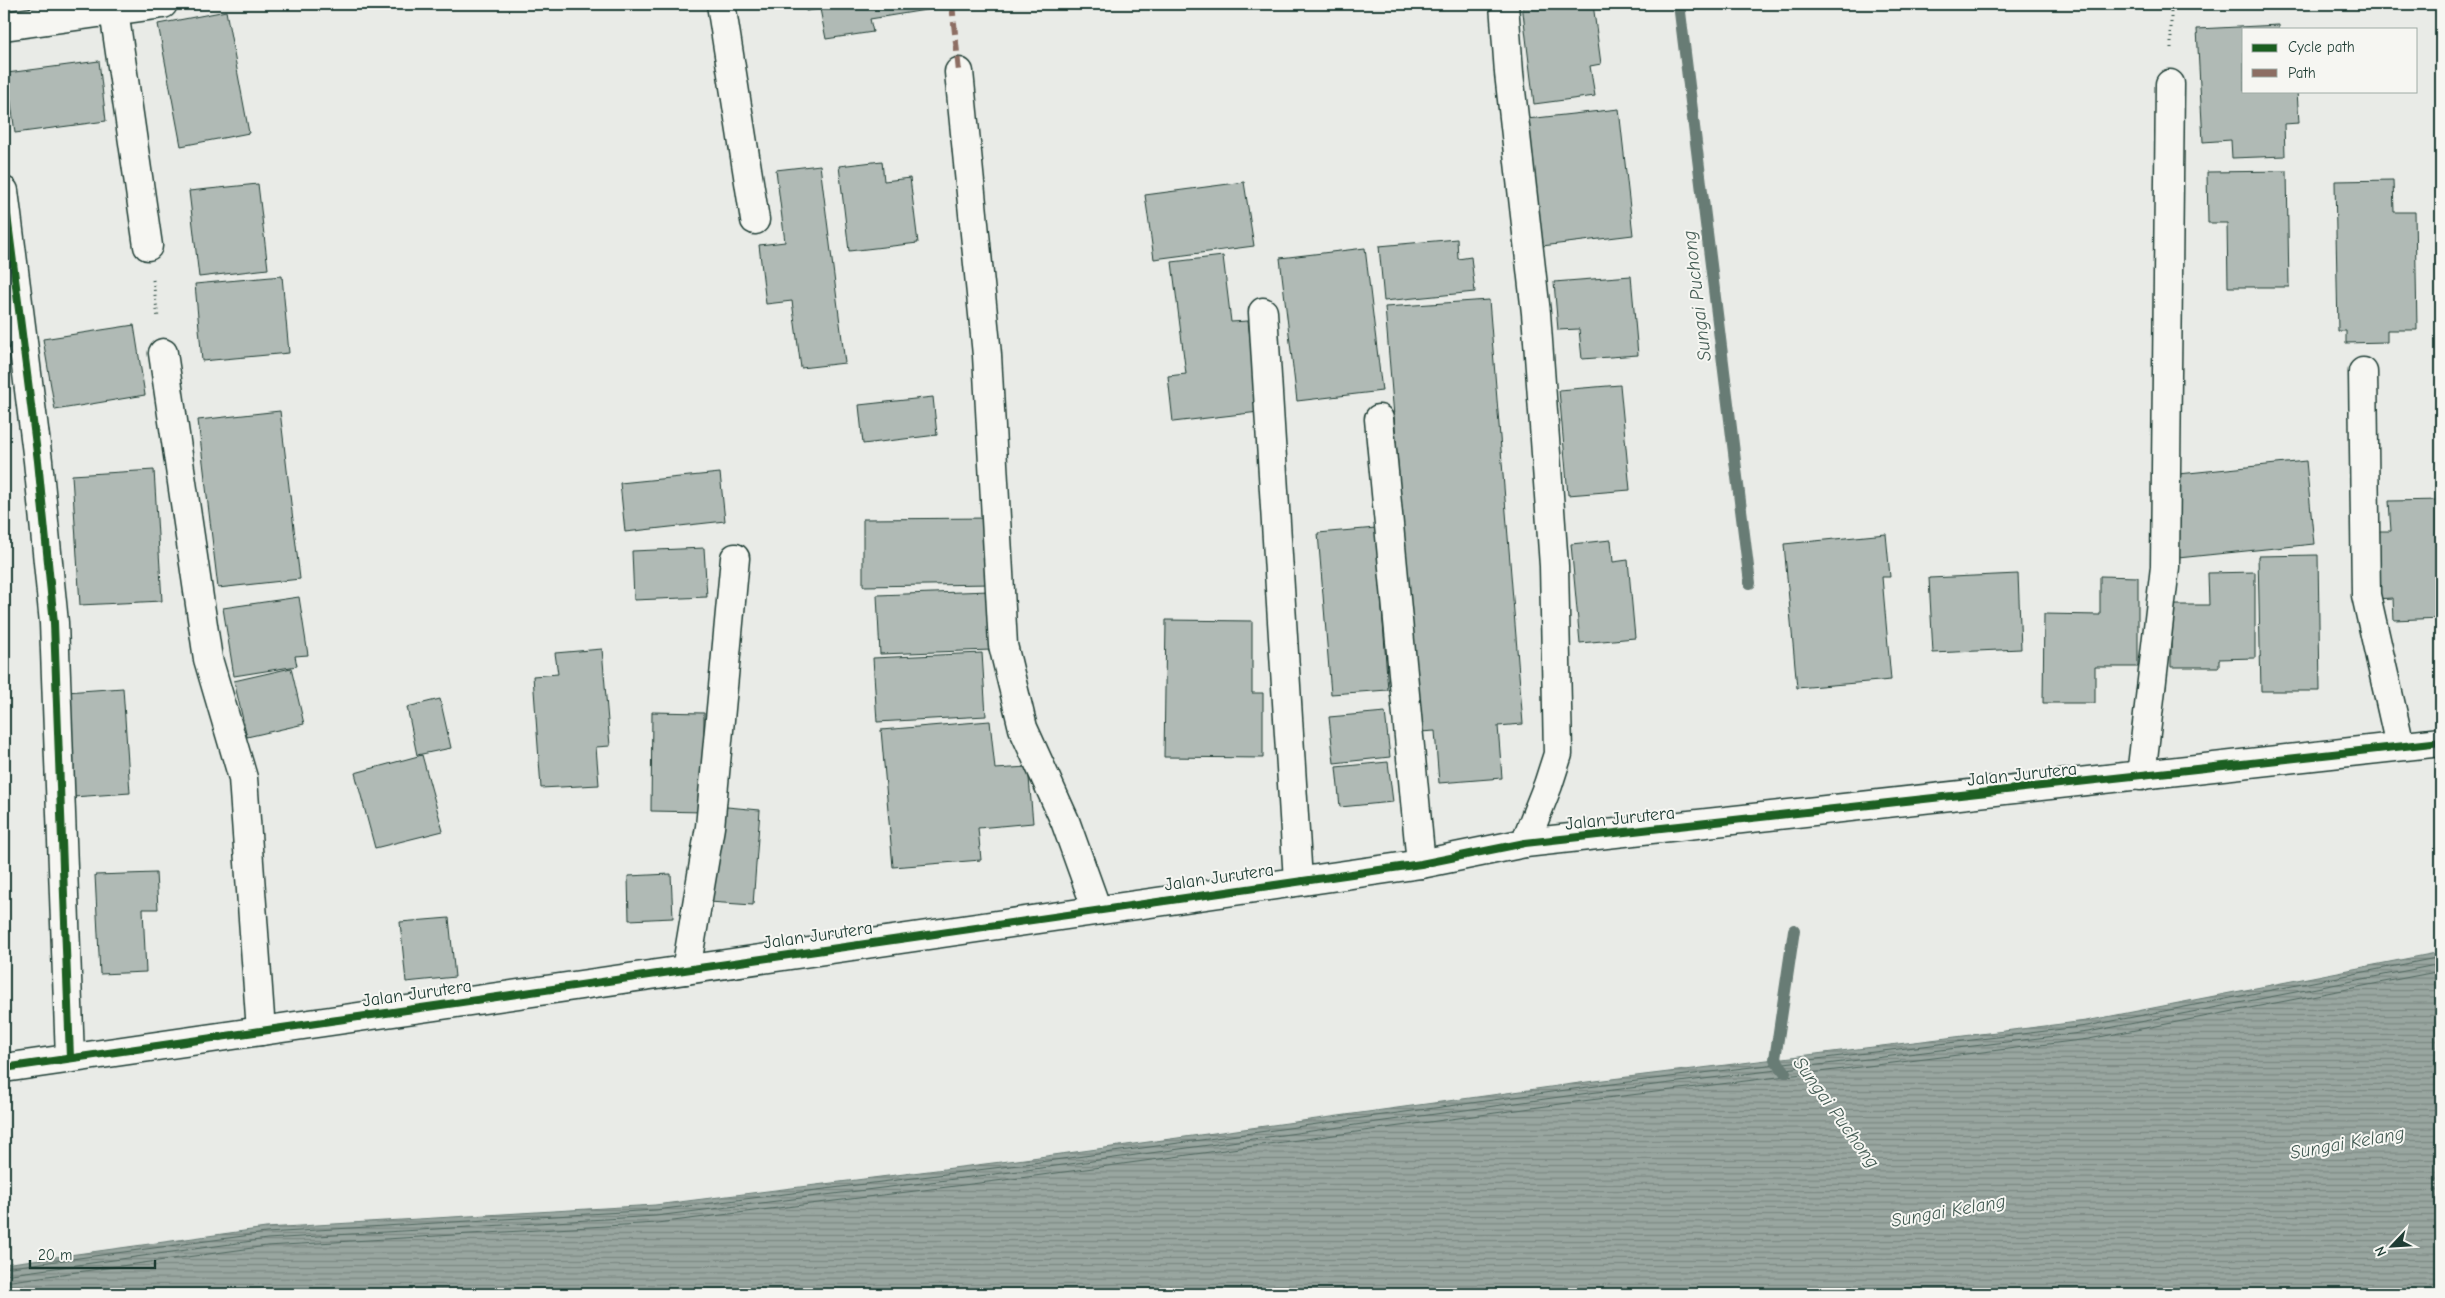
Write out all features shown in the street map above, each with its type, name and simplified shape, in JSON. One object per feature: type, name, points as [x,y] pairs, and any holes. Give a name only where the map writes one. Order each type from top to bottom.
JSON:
[{"type":"street","points":[[4,26],[113,8],[163,4]]},
{"type":"street","points":[[721,4],[755,220]]},
{"type":"street","points":[[1504,4],[1536,313],[1554,566],[1558,754],[1525,843]]},
{"type":"street","points":[[113,8],[148,246]]},
{"type":"street","points":[[959,72],[986,355],[1002,645],[1023,728],[1066,821],[1097,910]]},
{"type":"street","points":[[2141,776],[2165,567],[2170,84]]},
{"type":"street","points":[[4,191],[38,461],[54,623],[70,1058]]},
{"type":"street","points":[[1263,312],[1298,881]]},
{"type":"street","points":[[163,353],[208,659],[243,778],[261,1031]]},
{"type":"street","points":[[2363,372],[2366,595],[2400,746]]},
{"type":"street","points":[[1379,419],[1421,864]]},
{"type":"street","points":[[686,970],[710,827],[735,558]]},
{"type":"street","name":"Jalan Jurutera","points":[[4,1068],[1421,864],[1525,843],[2441,742]]},
{"type":"path","points":[[2170,84],[2171,4]]},
{"type":"path","points":[[148,246],[163,353]]},
{"type":"water","name":"Sungai Kelang","points":[[2441,952],[2441,1294],[4,1294],[4,1264],[266,1228],[655,1205],[1017,1160],[1587,1082],[2086,1021]]},
{"type":"building","points":[[805,4],[931,4],[932,9],[870,19],[873,32],[826,39],[820,9],[806,11]]},
{"type":"building","points":[[1522,4],[1593,4],[1601,64],[1590,66],[1595,96],[1534,104]]},
{"type":"building","points":[[226,11],[249,133],[181,146],[158,24]]},
{"type":"building","points":[[2279,25],[2279,28],[2242,28],[2242,92],[2297,92],[2299,123],[2284,124],[2285,156],[2232,158],[2231,140],[2203,142],[2197,29]]},
{"type":"building","points":[[99,61],[106,121],[15,133],[7,73]]},
{"type":"building","points":[[1619,109],[1633,235],[1542,246],[1527,119]]},
{"type":"building","points":[[882,161],[884,181],[910,178],[918,243],[849,251],[839,166]]},
{"type":"building","points":[[820,165],[845,363],[801,368],[792,301],[766,304],[759,245],[785,242],[776,170]]},
{"type":"building","points":[[2287,171],[2289,287],[2228,287],[2227,223],[2208,223],[2207,172]]},
{"type":"building","points":[[2393,180],[2394,212],[2415,212],[2417,330],[2387,330],[2387,342],[2346,343],[2346,331],[2338,331],[2335,181]]},
{"type":"building","points":[[1244,182],[1254,246],[1154,259],[1145,195]]},
{"type":"building","points":[[258,184],[268,269],[199,277],[189,191]]},
{"type":"building","points":[[1457,239],[1458,259],[1471,257],[1475,292],[1384,301],[1379,246]]},
{"type":"building","points":[[1365,248],[1382,391],[1297,401],[1280,258]]},
{"type":"building","points":[[1223,256],[1231,322],[1248,321],[1259,412],[1173,422],[1168,376],[1186,374],[1172,262]]},
{"type":"building","points":[[282,276],[289,353],[202,361],[195,284]]},
{"type":"building","points":[[1631,276],[1638,355],[1582,359],[1579,329],[1558,330],[1554,282]]},
{"type":"building","points":[[1489,300],[1523,724],[1498,726],[1502,778],[1439,783],[1435,731],[1420,732],[1385,307]]},
{"type":"building","points":[[134,325],[145,395],[55,410],[43,339]]},
{"type":"building","points":[[1620,385],[1630,490],[1568,495],[1559,390]]},
{"type":"building","points":[[933,397],[937,435],[863,444],[859,405]]},
{"type":"building","points":[[280,411],[300,579],[218,588],[198,420]]},
{"type":"building","points":[[2306,461],[2314,544],[2178,558],[2169,475]]},
{"type":"building","points":[[154,470],[162,601],[80,605],[72,475]]},
{"type":"building","points":[[720,473],[725,521],[625,532],[620,483]]},
{"type":"building","points":[[2441,500],[2441,618],[2394,620],[2393,598],[2373,599],[2370,531],[2391,531],[2389,501]]},
{"type":"building","points":[[991,518],[992,584],[863,586],[863,519]]},
{"type":"building","points":[[1376,528],[1388,690],[1331,694],[1318,533]]},
{"type":"building","points":[[1886,534],[1890,577],[1882,577],[1891,680],[1797,688],[1784,544]]},
{"type":"building","points":[[1611,540],[1613,562],[1628,560],[1635,638],[1580,643],[1571,544]]},
{"type":"building","points":[[704,548],[707,597],[634,600],[632,551]]},
{"type":"building","points":[[2318,555],[2320,691],[2261,691],[2258,556]]},
{"type":"building","points":[[2255,572],[2255,658],[2219,659],[2219,667],[2171,667],[2171,605],[2209,605],[2208,573]]},
{"type":"building","points":[[2018,574],[2021,649],[1933,653],[1929,578]]},
{"type":"building","points":[[2100,576],[2138,577],[2138,667],[2095,667],[2095,703],[2043,703],[2044,614],[2100,615]]},
{"type":"building","points":[[989,591],[991,650],[880,654],[877,595]]},
{"type":"building","points":[[299,597],[308,655],[295,656],[297,666],[234,676],[223,608]]},
{"type":"building","points":[[1166,620],[1252,621],[1252,693],[1263,693],[1263,758],[1164,757]]},
{"type":"building","points":[[602,649],[610,746],[596,747],[599,785],[541,788],[533,676],[558,674],[555,653]]},
{"type":"building","points":[[982,653],[986,716],[877,722],[873,658]]},
{"type":"building","points":[[291,668],[304,724],[247,737],[234,681]]},
{"type":"building","points":[[123,688],[130,793],[73,797],[66,692]]},
{"type":"building","points":[[440,699],[451,748],[417,755],[407,707]]},
{"type":"building","points":[[652,712],[704,713],[704,812],[651,811]]},
{"type":"building","points":[[1385,712],[1390,757],[1334,763],[1329,717]]},
{"type":"building","points":[[990,721],[995,769],[1028,767],[1033,823],[978,828],[981,860],[893,867],[881,730]]},
{"type":"building","points":[[422,755],[443,831],[375,848],[355,773]]},
{"type":"building","points":[[1388,762],[1393,802],[1340,807],[1336,767]]},
{"type":"building","points":[[716,806],[760,810],[753,905],[709,902]]},
{"type":"building","points":[[156,873],[158,909],[143,909],[146,972],[100,974],[95,875]]},
{"type":"building","points":[[671,874],[673,918],[629,920],[628,876]]},
{"type":"building","points":[[449,918],[455,977],[406,982],[400,922]]},
{"type":"waterway","name":"Sungai Puchong","points":[[1679,4],[1750,583]]},
{"type":"waterway","name":"Sungai Puchong","points":[[1785,1072],[1775,1059],[1794,930]]},
{"type":"marked path","points":[[952,4],[959,72]]},
{"type":"cycle path","points":[[4,191],[38,461],[54,623],[70,1058]]},
{"type":"cycle path","points":[[4,1068],[1421,864],[1525,843],[2441,742]]}]
